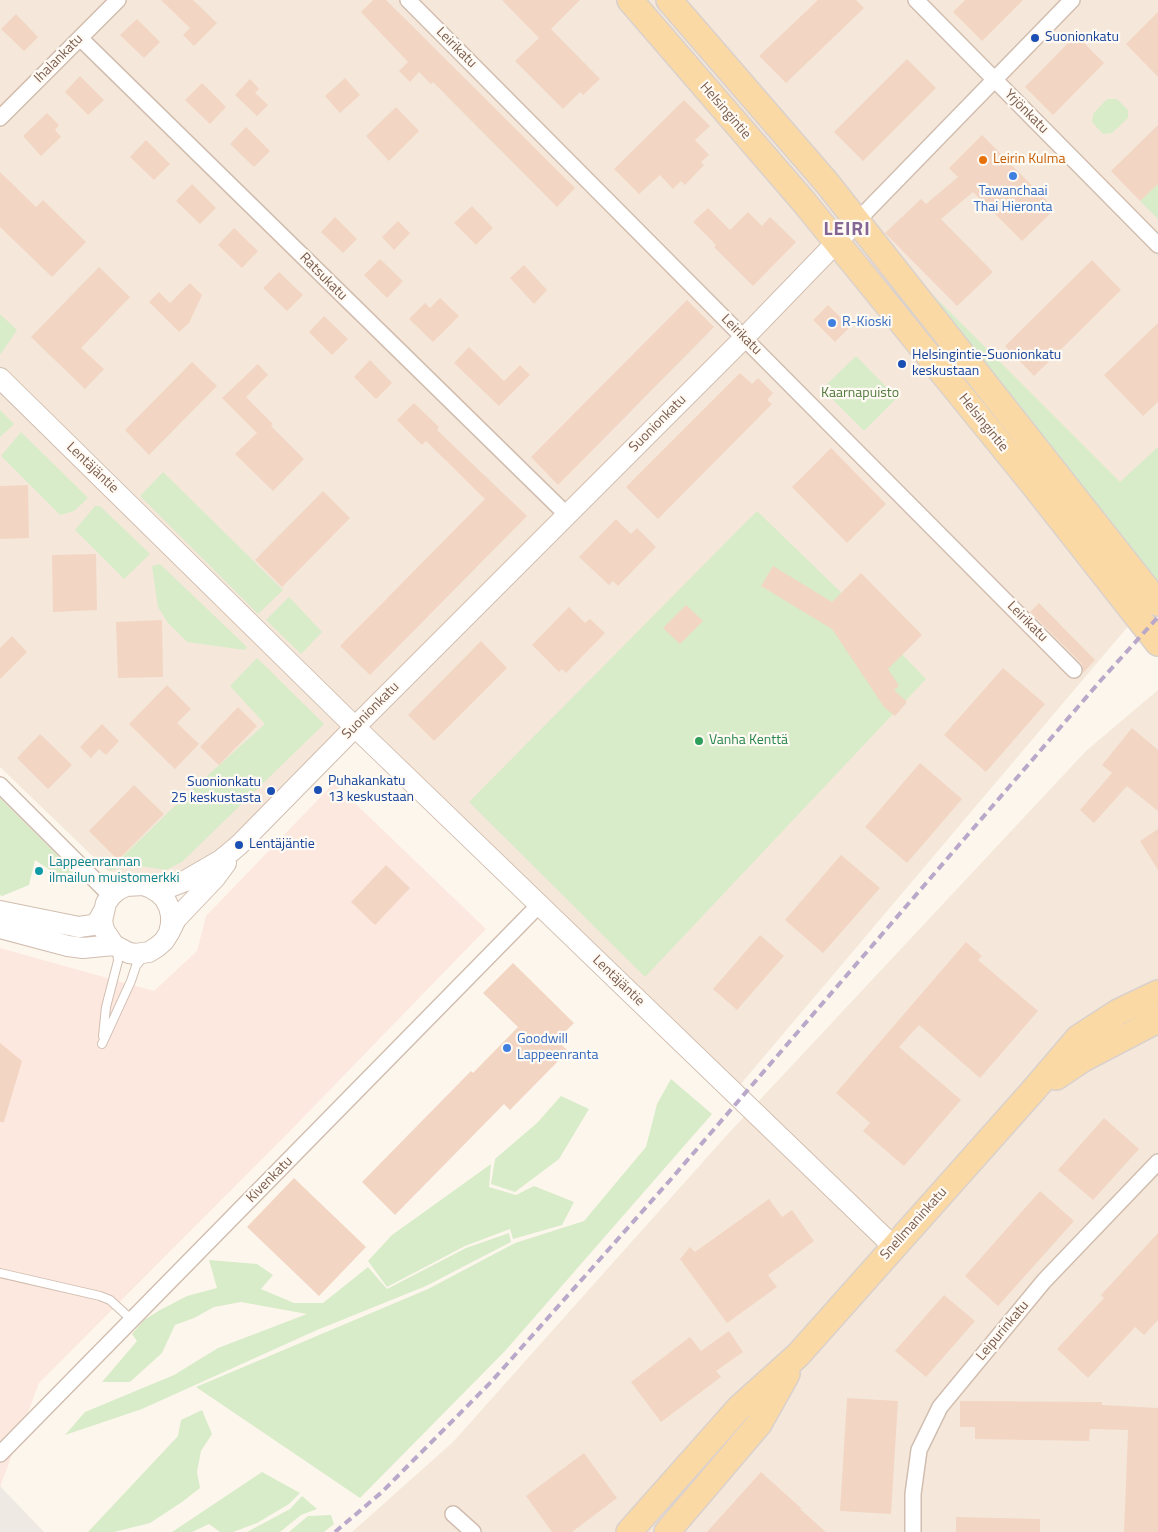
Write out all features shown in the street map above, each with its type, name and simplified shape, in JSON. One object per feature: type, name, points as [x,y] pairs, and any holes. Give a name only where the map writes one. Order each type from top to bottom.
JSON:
[{"type":"main road","name":"Helsingintie","points":[[630,0],[796,193],[1032,483],[1158,643]]},
{"type":"main road","name":"Helsingintie","points":[[669,0],[821,175],[1158,603]]},
{"type":"main road","name":"Snellmaninkatu","points":[[629,1532],[739,1408],[798,1355],[1078,1038],[1118,1012],[1158,993]]},
{"type":"main road","name":"Snellmaninkatu","points":[[1031,1093],[1083,1059],[1158,1020]]},
{"type":"main road","name":"Snellmaninkatu","points":[[667,1532],[759,1424],[798,1355]]},
{"type":"street","name":"Ihalankatu","points":[[0,118],[118,0]]},
{"type":"street","name":"Leirikatu","points":[[408,0],[1074,670]]},
{"type":"street","name":"Yrjönkatu","points":[[916,0],[1158,245]]},
{"type":"street","name":"Suonionkatu","points":[[151,888],[165,889],[182,882],[221,860],[239,845],[744,338],[1072,0]]},
{"type":"street","name":"Ratsukatu","points":[[80,38],[567,515]]},
{"type":"street","name":"Lentäjäntie","points":[[0,378],[355,727],[894,1247]]},
{"type":"street","points":[[0,784],[107,904]]},
{"type":"street","name":"Suonionkatu","points":[[169,933],[183,911],[215,878],[239,845]]},
{"type":"street","points":[[0,911],[78,927],[93,925],[98,921],[107,904],[118,890],[134,885],[143,885],[151,888],[165,899],[171,915],[169,933],[164,941],[149,952],[129,953],[115,946],[104,930],[102,921],[107,904]]},
{"type":"street","name":"Kivenkatu","points":[[2,1449],[132,1320],[539,904]]},
{"type":"street","points":[[0,928],[68,946],[83,948],[115,946]]},
{"type":"street","name":"Leipurinkatu","points":[[913,1532],[912,1494],[920,1450],[940,1407],[1044,1281],[1158,1162]]},
{"type":"street","points":[[454,1514],[473,1532]]},
{"type":"lane","points":[[115,946],[118,961],[106,1007],[102,1044],[136,966],[149,952]]},
{"type":"lane","points":[[0,1272],[100,1296],[110,1300],[132,1320]]},
{"type":"shaded area","points":[[0,0],[1158,0],[1158,593],[734,1092],[355,727],[183,882],[108,871],[0,767]]},
{"type":"shaded area","points":[[1158,690],[1158,1532],[352,1532],[453,1442],[726,1136],[1086,751]]},
{"type":"shaded area","points":[[334,783],[486,929],[289,1132],[39,1383],[0,1487],[0,948],[154,991],[197,951],[206,916]]},
{"type":"shaded area","points":[[0,1486],[44,1532],[0,1532]]},
{"type":"green space","points":[[1107,99],[1117,99],[1128,110],[1128,118],[1112,133],[1103,134],[1092,122],[1093,114]]},
{"type":"green space","points":[[1158,184],[1158,219],[1140,201]]},
{"type":"green space","points":[[918,280],[1120,482],[1158,447],[1158,583],[1156,584]]},
{"type":"green space","points":[[0,314],[17,330],[0,355]]},
{"type":"green space","name":"Kaarnapuisto","points":[[856,356],[897,398],[864,431],[822,389]]},
{"type":"green space","points":[[0,410],[14,424],[0,437]]},
{"type":"green space","points":[[21,432],[88,498],[74,511],[60,515],[1,456]]},
{"type":"green space","points":[[163,472],[283,590],[258,614],[140,496]]},
{"type":"green space","points":[[95,506],[100,506],[150,554],[124,579],[75,530]]},
{"type":"green space","name":"Vanha Kenttä","points":[[757,511],[850,601],[926,679],[645,977],[469,802]]},
{"type":"green space","points":[[160,564],[247,647],[245,650],[187,642],[168,623],[158,607],[152,566]]},
{"type":"green space","points":[[289,597],[322,632],[301,654],[266,620]]},
{"type":"green space","points":[[257,658],[324,724],[182,862],[166,870],[133,865],[108,871],[187,794],[265,724],[230,686]]},
{"type":"green space","points":[[0,798],[74,872],[52,885],[48,882],[53,872],[35,860],[29,885],[2,896],[0,895]]},
{"type":"green space","points":[[671,1079],[712,1114],[505,1351],[360,1498],[196,1387],[428,1289],[515,1243],[584,1221],[646,1147],[657,1104]]},
{"type":"green space","points":[[561,1096],[589,1109],[559,1159],[515,1192],[491,1184],[495,1159],[537,1123]]},
{"type":"green space","points":[[491,1164],[489,1187],[516,1195],[534,1186],[574,1202],[562,1225],[513,1239],[510,1229],[465,1246],[387,1287],[368,1261],[392,1235]]},
{"type":"green space","points":[[509,1233],[511,1242],[426,1286],[317,1330],[142,1409],[65,1435],[85,1412],[174,1375],[218,1348],[307,1314],[241,1302],[214,1307],[194,1318],[175,1325],[162,1353],[130,1382],[102,1382],[137,1341],[132,1334],[144,1320],[187,1296],[217,1288],[209,1260],[257,1264],[273,1275],[261,1289],[294,1303],[323,1303],[368,1267],[387,1289],[466,1248]]},
{"type":"green space","points":[[202,1410],[212,1434],[201,1451],[197,1472],[200,1488],[150,1523],[114,1532],[88,1532],[178,1436],[181,1420]]},
{"type":"green space","points":[[262,1472],[300,1493],[289,1504],[257,1523],[233,1532],[220,1532],[209,1524],[192,1532],[172,1532]]},
{"type":"green space","points":[[302,1496],[317,1509],[301,1515],[280,1532],[247,1532],[290,1509]]},
{"type":"green space","points":[[331,1515],[334,1524],[324,1532],[289,1532],[308,1516]]},
{"type":"building","points":[[161,0],[193,0],[217,23],[194,46],[183,35],[190,28]]},
{"type":"building","points":[[373,0],[386,0],[575,188],[557,207],[433,82],[431,84],[419,72],[410,82],[399,71],[408,62],[361,12]]},
{"type":"building","points":[[502,0],[580,0],[551,29],[600,79],[583,95],[580,92],[563,109],[515,61],[539,38]]},
{"type":"building","points":[[818,0],[856,0],[864,8],[786,83],[759,56]]},
{"type":"building","points":[[965,0],[1023,0],[982,41],[953,12]]},
{"type":"building","points":[[1158,12],[1158,77],[1126,44]]},
{"type":"building","points":[[16,14],[38,37],[24,51],[1,29]]},
{"type":"building","points":[[137,19],[160,42],[144,58],[120,35]]},
{"type":"building","points":[[1076,35],[1104,63],[1053,115],[1025,87]]},
{"type":"building","points":[[907,59],[936,88],[863,161],[834,132]]},
{"type":"building","points":[[80,76],[104,100],[88,115],[65,92]]},
{"type":"building","points":[[345,78],[360,95],[340,113],[325,96]]},
{"type":"building","points":[[250,79],[259,89],[255,93],[268,105],[257,116],[235,95]]},
{"type":"building","points":[[202,83],[226,107],[210,124],[185,100]]},
{"type":"building","points":[[684,100],[710,126],[695,140],[709,155],[701,162],[704,165],[685,185],[681,181],[673,189],[660,175],[639,194],[614,169]]},
{"type":"building","points":[[396,107],[419,131],[389,161],[366,136]]},
{"type":"building","points":[[47,113],[59,125],[55,130],[61,137],[41,156],[23,136]]},
{"type":"building","points":[[1158,125],[1158,184],[1140,201],[1111,171]]},
{"type":"building","points":[[246,127],[270,151],[254,167],[230,144]]},
{"type":"building","points":[[982,135],[1055,209],[1022,241],[973,192],[941,219],[993,272],[957,306],[885,233],[921,199],[926,204],[958,177],[949,168]]},
{"type":"building","points":[[146,140],[170,164],[154,180],[130,157]]},
{"type":"building","points":[[0,172],[36,207],[43,200],[86,242],[52,277],[0,227]]},
{"type":"building","points":[[192,184],[216,208],[200,224],[176,201]]},
{"type":"building","points":[[472,206],[493,228],[476,245],[454,223]]},
{"type":"building","points":[[708,208],[730,230],[748,212],[762,226],[770,217],[796,242],[753,286],[714,247],[716,245],[693,222]]},
{"type":"building","points":[[335,217],[357,239],[343,253],[321,232]]},
{"type":"building","points":[[398,221],[410,233],[394,250],[382,237]]},
{"type":"building","points":[[234,228],[258,251],[242,268],[218,245]]},
{"type":"building","points":[[380,259],[403,281],[387,298],[364,275]]},
{"type":"building","points":[[1092,260],[1121,290],[1034,376],[1005,346]]},
{"type":"building","points":[[524,265],[547,290],[534,304],[510,278]]},
{"type":"building","points":[[99,267],[130,297],[81,348],[104,369],[85,389],[31,337]]},
{"type":"building","points":[[279,272],[303,295],[287,311],[263,288]]},
{"type":"building","points":[[190,283],[202,295],[189,323],[179,332],[149,302],[159,292],[170,303]]},
{"type":"building","points":[[440,298],[459,316],[433,342],[409,319],[425,303],[430,308]]},
{"type":"building","points":[[687,300],[714,327],[558,485],[531,457]]},
{"type":"building","name":"R-Kioski","points":[[828,305],[850,327],[835,342],[813,320]]},
{"type":"building","points":[[324,316],[348,339],[332,355],[309,332]]},
{"type":"building","points":[[1158,323],[1158,402],[1143,416],[1104,375]]},
{"type":"building","points":[[469,347],[504,381],[520,365],[530,375],[499,406],[454,363]]},
{"type":"building","points":[[370,360],[392,383],[376,399],[354,377]]},
{"type":"building","points":[[192,362],[217,386],[149,455],[125,430]]},
{"type":"building","points":[[258,364],[268,375],[246,397],[273,424],[271,426],[304,459],[273,491],[235,454],[257,433],[222,398]]},
{"type":"building","points":[[740,373],[752,384],[758,378],[773,393],[767,400],[772,404],[658,519],[626,487]]},
{"type":"building","points":[[414,403],[439,427],[437,430],[527,516],[370,675],[340,646],[485,499],[426,441],[422,445],[397,420]]},
{"type":"building","points":[[831,448],[886,504],[847,543],[792,487]]},
{"type":"building","points":[[28,485],[29,538],[0,539],[0,486]]},
{"type":"building","points":[[323,491],[350,518],[282,587],[255,560]]},
{"type":"building","points":[[616,519],[631,534],[637,528],[656,547],[618,586],[613,581],[609,585],[579,557]]},
{"type":"building","points":[[96,554],[97,610],[53,612],[52,555]]},
{"type":"building","points":[[773,566],[832,602],[861,573],[922,635],[888,669],[899,686],[894,690],[907,702],[895,716],[884,707],[832,629],[761,586]]},
{"type":"building","points":[[1039,603],[1095,660],[1083,673],[1081,663],[1030,612]]},
{"type":"building","points":[[686,605],[703,621],[680,644],[663,628]]},
{"type":"building","points":[[569,607],[585,623],[590,619],[605,633],[566,673],[562,669],[559,672],[532,645]]},
{"type":"building","points":[[162,620],[163,677],[118,678],[116,622]]},
{"type":"building","points":[[12,636],[27,652],[0,679],[0,648]]},
{"type":"building","points":[[481,641],[507,668],[434,741],[408,715]]},
{"type":"building","points":[[1003,668],[1045,704],[986,772],[944,735]]},
{"type":"building","points":[[167,685],[191,709],[177,723],[199,744],[175,769],[129,724]]},
{"type":"building","points":[[238,707],[257,726],[219,765],[200,747]]},
{"type":"building","points":[[102,724],[119,741],[106,755],[99,749],[91,758],[80,747]]},
{"type":"building","points":[[1132,728],[1158,750],[1158,811],[1127,786],[1094,823],[1080,810],[1112,773],[1102,765]]},
{"type":"building","points":[[40,734],[72,765],[48,789],[17,758]]},
{"type":"building","points":[[920,763],[962,799],[907,863],[865,827]]},
{"type":"building","points":[[134,785],[164,814],[118,860],[89,831]]},
{"type":"building","points":[[1158,829],[1158,870],[1140,841]]},
{"type":"building","points":[[841,855],[880,888],[823,953],[785,920]]},
{"type":"building","points":[[386,865],[410,888],[375,925],[351,902]]},
{"type":"building","points":[[760,935],[784,956],[737,1010],[713,989]]},
{"type":"building","points":[[966,942],[982,956],[978,960],[1038,1011],[980,1078],[919,1025],[899,1047],[961,1100],[904,1166],[863,1131],[870,1123],[836,1093]]},
{"type":"building","points":[[513,963],[574,1023],[557,1040],[568,1051],[510,1110],[504,1104],[395,1215],[362,1182],[471,1071],[473,1073],[518,1027],[483,993]]},
{"type":"building","points":[[0,1043],[22,1061],[4,1122],[0,1122]]},
{"type":"building","points":[[1104,1118],[1139,1149],[1093,1200],[1058,1170]]},
{"type":"building","points":[[294,1178],[366,1247],[319,1296],[247,1227]]},
{"type":"building","points":[[1040,1191],[1074,1221],[998,1306],[965,1276]]},
{"type":"building","points":[[769,1199],[782,1217],[792,1210],[814,1241],[768,1275],[777,1287],[727,1323],[680,1259],[690,1247],[695,1252]]},
{"type":"building","points":[[1158,1233],[1158,1320],[1144,1335],[1135,1327],[1088,1378],[1057,1349],[1104,1298],[1101,1295]]},
{"type":"building","points":[[944,1295],[975,1321],[926,1377],[895,1351]]},
{"type":"building","points":[[729,1331],[743,1352],[716,1371],[721,1377],[661,1422],[631,1382],[690,1337],[701,1351]]},
{"type":"building","points":[[847,1398],[898,1401],[891,1514],[840,1511]]},
{"type":"building","points":[[960,1401],[1102,1402],[1102,1405],[1158,1408],[1158,1532],[1124,1532],[1128,1430],[1090,1429],[1089,1441],[975,1439],[975,1427],[960,1427]]},
{"type":"building","points":[[584,1453],[617,1498],[572,1532],[552,1532],[526,1496]]},
{"type":"building","points":[[761,1472],[802,1509],[800,1509],[826,1532],[707,1532]]},
{"type":"building","points":[[956,1517],[1040,1519],[1040,1532],[956,1532]]},
{"type":"railway","points":[[335,1532],[382,1492],[491,1382],[672,1178],[1102,679],[1158,617]]},
{"type":"place","name":"Suonionkatu","points":[[1035,38]]},
{"type":"place","name":"Leirin Kulma","points":[[983,160]]},
{"type":"place","name":"Tawanchaai Thai Hieronta","points":[[1013,176]]},
{"type":"place","name":"R-Kioski","points":[[832,323]]},
{"type":"place","name":"Helsingintie-Suonionkatu keskustaan","points":[[902,364]]},
{"type":"place","name":"Vanha Kenttä","points":[[699,741]]},
{"type":"place","name":"Puhakankatu 13 keskustaan","points":[[318,790]]},
{"type":"place","name":"Suonionkatu 25 keskustasta","points":[[271,791]]},
{"type":"place","name":"Lentäjäntie","points":[[239,845]]},
{"type":"place","name":"Lappeenrannan ilmailun muistomerkki","points":[[39,871]]},
{"type":"place","name":"Goodwill Lappeenranta","points":[[507,1048]]},
{"type":"district","name":"LEIRI","points":[[847,230]]}]
